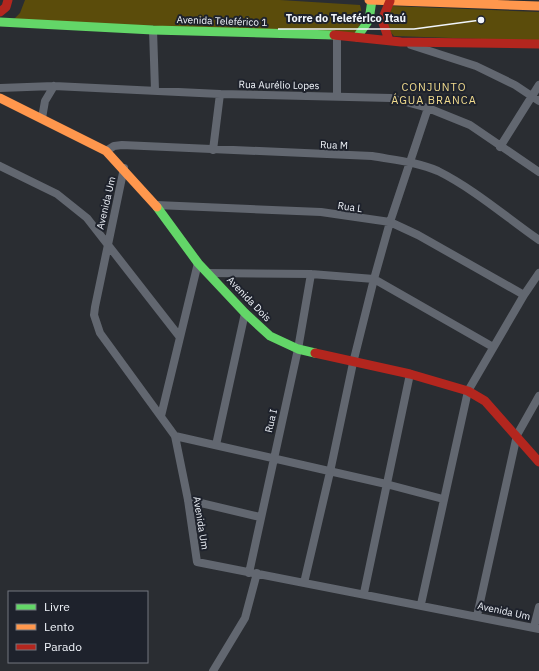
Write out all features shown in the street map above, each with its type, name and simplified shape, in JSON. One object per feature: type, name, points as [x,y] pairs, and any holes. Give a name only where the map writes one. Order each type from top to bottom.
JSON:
[{"type":"main road","points":[[0,12],[6,7],[8,0]]},
{"type":"main road","points":[[357,37],[369,20],[371,0],[485,2],[539,6]]},
{"type":"main road","points":[[389,40],[383,29],[382,14],[390,1]]},
{"type":"main road","name":"Avenida Teleférico 1","points":[[0,22],[153,30],[337,35],[401,42],[539,44]]},
{"type":"main road","name":"Avenida Dois","points":[[0,98],[106,151],[124,168],[156,205],[198,263],[245,313],[270,336],[298,349],[353,363],[410,374],[468,390],[486,401],[539,462]]},
{"type":"street","points":[[153,30],[156,90]]},
{"type":"street","points":[[337,35],[337,96]]},
{"type":"street","points":[[401,42],[455,59],[495,75],[536,99]]},
{"type":"street","points":[[447,43],[450,54],[455,59]]},
{"type":"street","points":[[500,147],[536,99],[539,85]]},
{"type":"street","points":[[42,118],[45,101],[54,86]]},
{"type":"street","name":"Rua Aurélio Lopes","points":[[0,88],[54,86],[220,94],[391,98],[428,108],[470,125],[500,147],[539,172]]},
{"type":"street","points":[[213,150],[220,94]]},
{"type":"street","points":[[304,583],[330,472],[353,363],[374,279],[390,222],[428,108]]},
{"type":"street","name":"Rua M","points":[[106,151],[114,146],[122,145],[372,156],[409,162],[437,171],[462,184],[539,240]]},
{"type":"street","points":[[0,166],[57,194],[73,205],[87,218],[179,336]]},
{"type":"street","name":"Avenida Um","points":[[124,168],[107,244],[94,315],[100,333],[175,436],[188,500],[197,562],[421,604],[536,628]]},
{"type":"street","name":"Rua L","points":[[156,205],[321,212],[390,222],[418,235],[524,295]]},
{"type":"street","points":[[161,416],[179,336],[198,263]]},
{"type":"street","points":[[208,273],[311,274],[374,279],[493,347]]},
{"type":"street","points":[[421,604],[468,390],[524,295],[539,273]]},
{"type":"street","name":"Rua I","points":[[213,671],[245,618],[253,573],[260,517],[298,349],[311,274]]},
{"type":"street","points":[[216,445],[245,313]]},
{"type":"street","points":[[364,593],[410,374]]},
{"type":"street","points":[[477,616],[517,435],[539,396]]},
{"type":"street","points":[[175,436],[273,460],[386,484],[443,499]]},
{"type":"street","points":[[188,500],[260,517]]},
{"type":"street","points":[[536,628],[539,607]]},
{"type":"shaded area","points":[[25,0],[280,0],[360,5],[361,17],[360,24],[353,34],[13,20],[20,13]]},
{"type":"shaded area","points":[[391,6],[539,12],[539,41],[394,36],[386,25],[386,18]]},
{"type":"traffic: fast","points":[[357,37],[369,20],[372,0]]},
{"type":"traffic: fast","points":[[0,22],[153,30],[334,35]]},
{"type":"traffic: fast","points":[[157,207],[198,263],[245,313],[270,336],[298,349],[315,353]]},
{"type":"traffic: slow","points":[[369,0],[539,6]]},
{"type":"traffic: slow","points":[[0,98],[106,151],[157,207]]},
{"type":"traffic: jam","points":[[0,12],[6,7],[8,0]]},
{"type":"traffic: jam","points":[[389,40],[382,20],[390,1]]},
{"type":"traffic: jam","points":[[334,35],[401,42],[539,44]]},
{"type":"traffic: jam","points":[[315,353],[410,374],[468,391],[485,401],[539,462]]},
{"type":"place","name":"Torre do Teleférico Itaú","points":[[481,20]]},
{"type":"district","name":"CONJUNTO ÁGUA BRANCA","points":[[434,93]]}]
